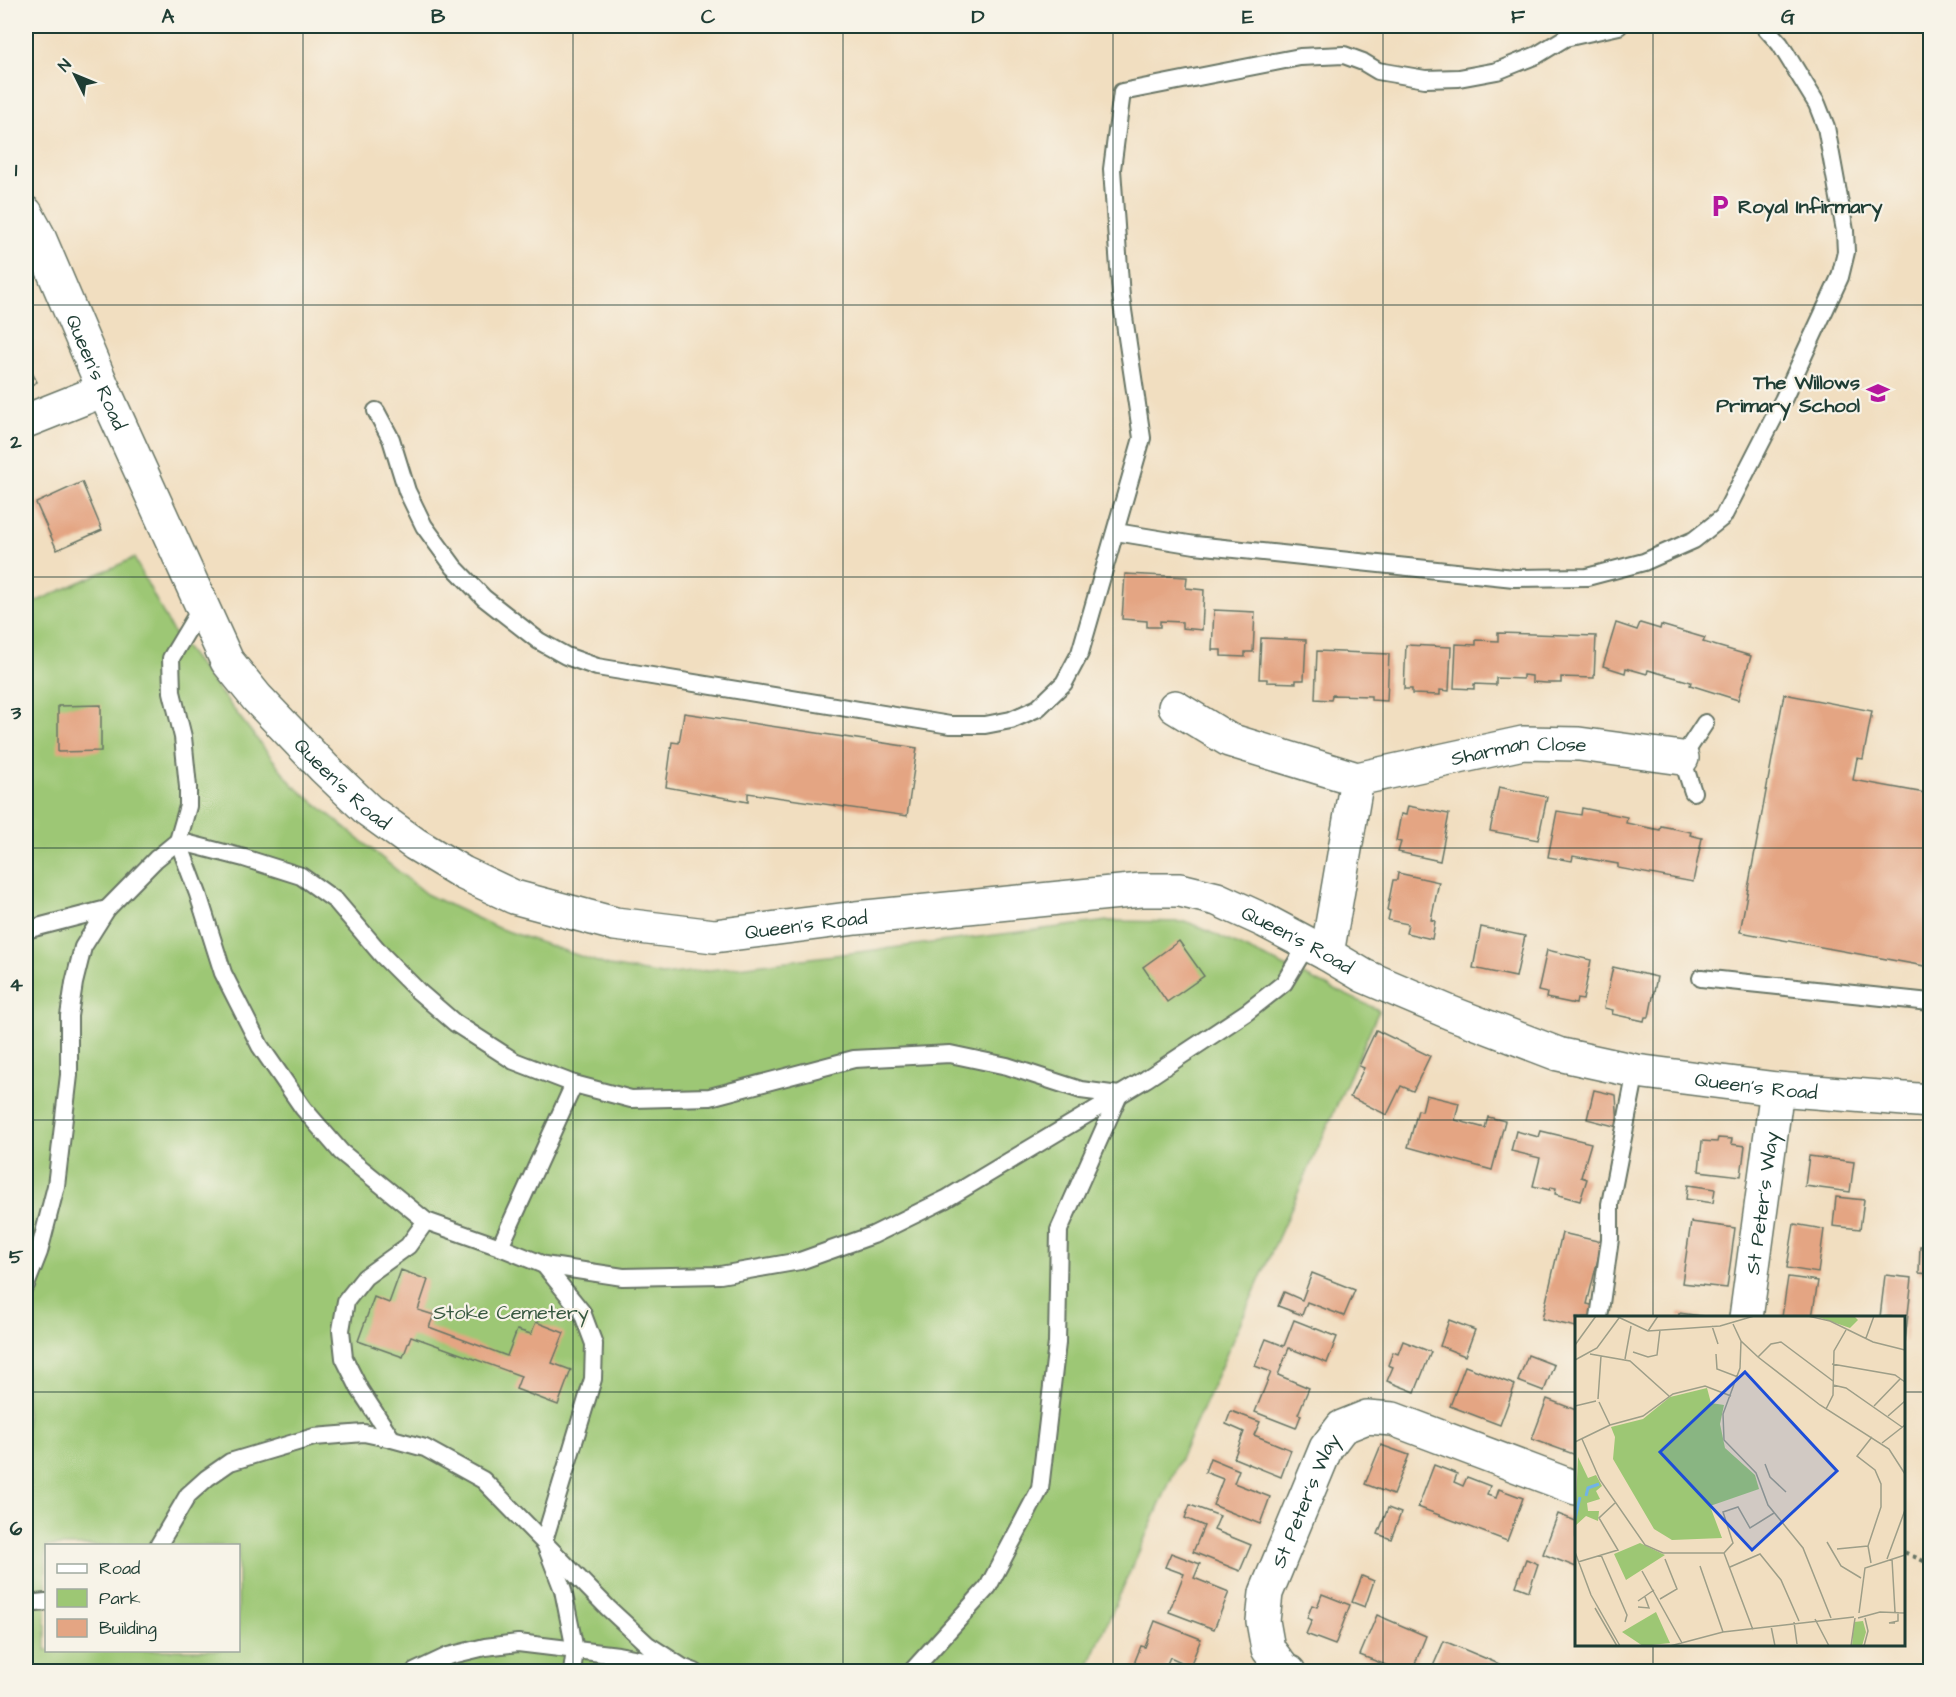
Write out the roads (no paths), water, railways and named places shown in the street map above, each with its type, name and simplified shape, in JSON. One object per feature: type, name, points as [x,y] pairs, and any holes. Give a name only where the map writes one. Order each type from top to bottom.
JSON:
[{"type":"street","name":"Queen's Road","points":[[26,213],[38,235],[104,390],[227,661],[257,698],[368,810],[425,850],[463,873],[514,897],[615,924],[714,936],[916,912],[1141,890],[1180,890],[1217,899],[1318,949],[1364,976],[1451,1013],[1558,1054],[1636,1071],[1777,1089],[1930,1101]]},
{"type":"street","points":[[26,421],[104,390]]},
{"type":"street","name":"Sharman Close","points":[[1175,707],[1224,749],[1357,779],[1523,743],[1579,744],[1682,758]]},
{"type":"street","points":[[1318,949],[1357,779]]},
{"type":"street","name":"St Peter's Way","points":[[1746,1316],[1777,1089]]},
{"type":"street","name":"St Peter's Way","points":[[1289,1671],[1284,1670],[1268,1649],[1263,1621],[1266,1593],[1326,1448],[1342,1427],[1367,1417],[1393,1419],[1575,1488]]},
{"type":"lane","points":[[376,411],[391,439],[407,491],[424,526],[454,567],[484,598],[539,641],[566,656],[597,667],[950,725],[985,725],[1011,720],[1038,708],[1064,683],[1080,653],[1142,438],[1121,297],[1112,169],[1122,92],[1300,57],[1344,55],[1378,71],[1425,79],[1459,78],[1497,71],[1537,55],[1564,38],[1619,26]]},
{"type":"lane","points":[[1116,532],[1195,545],[1514,578],[1587,577],[1644,562],[1694,540],[1723,517],[1783,400],[1836,287],[1846,252],[1845,231],[1826,127],[1817,104],[1779,44],[1764,26]]},
{"type":"lane","points":[[26,1285],[39,1252],[56,1186],[69,1075],[69,1016],[83,947],[107,909],[156,859],[178,841],[188,806],[183,737],[172,692],[171,658],[202,606]]},
{"type":"lane","points":[[1693,792],[1682,758],[1705,723]]},
{"type":"lane","points":[[178,841],[301,876],[336,901],[382,955],[418,991],[455,1023],[514,1061],[574,1084],[631,1099],[710,1097],[854,1059],[950,1054],[1007,1066],[1081,1090],[1119,1095]]},
{"type":"lane","points":[[178,841],[224,973],[260,1046],[303,1108],[341,1152],[426,1221],[500,1246],[544,1265],[623,1277],[720,1275],[800,1261],[873,1235],[946,1199],[1119,1095],[1246,1012],[1284,983],[1318,949]]},
{"type":"lane","points":[[26,930],[107,909]]},
{"type":"lane","points":[[1701,978],[1930,1002]]},
{"type":"lane","points":[[1599,1316],[1610,1239],[1610,1204],[1636,1071]]},
{"type":"lane","points":[[500,1246],[574,1084]]},
{"type":"lane","points":[[911,1671],[988,1587],[1040,1489],[1057,1343],[1059,1230],[1119,1095]]},
{"type":"lane","points":[[392,1439],[360,1389],[344,1358],[341,1329],[346,1301],[364,1277],[408,1246],[426,1221]]},
{"type":"lane","points":[[544,1265],[582,1312],[594,1344],[593,1379],[544,1541],[563,1590],[574,1650],[572,1671]]},
{"type":"lane","points":[[159,1544],[188,1495],[230,1462],[314,1437],[364,1433],[392,1439],[425,1448],[483,1480],[608,1608],[648,1645],[688,1669]]},
{"type":"lane","points":[[26,1604],[45,1602]]},
{"type":"lane","points":[[414,1671],[448,1656],[518,1642],[618,1654],[688,1669]]},
{"type":"place","name":"Royal Infirmary","points":[[1720,206]]},
{"type":"place","name":"The Willows Primary School","points":[[1878,393]]},
{"type":"park label","name":"Stoke Cemetery","points":[[511,1312]]}]
